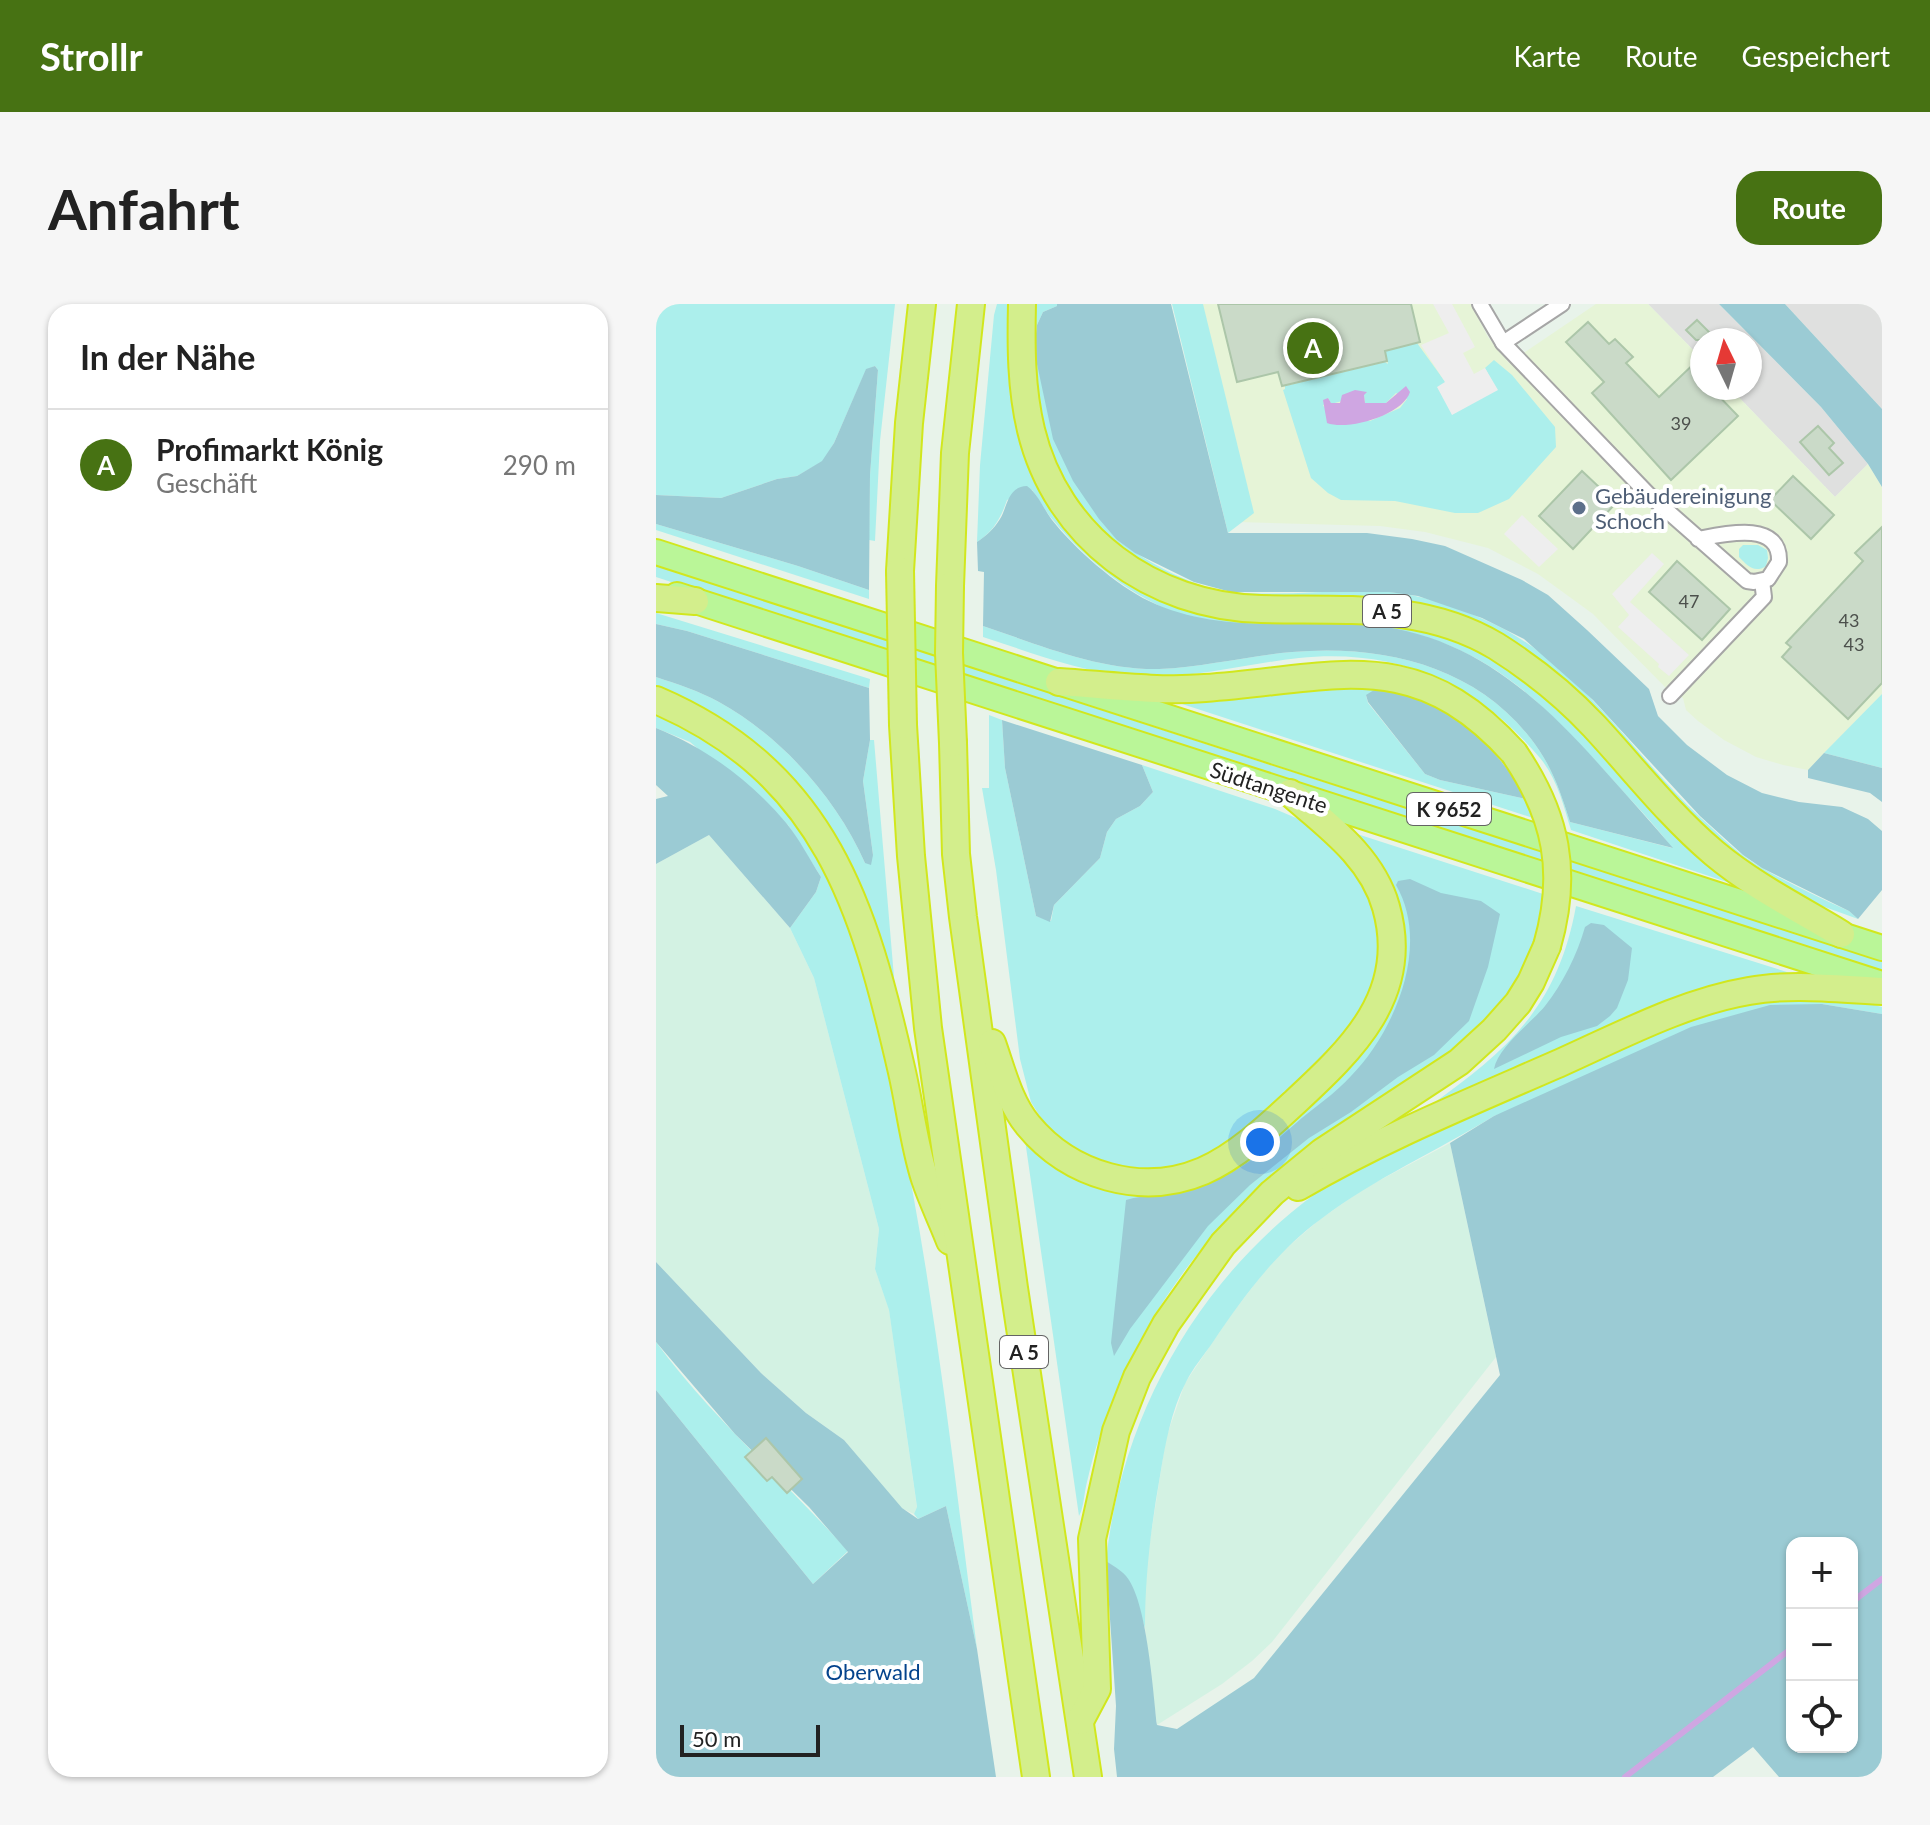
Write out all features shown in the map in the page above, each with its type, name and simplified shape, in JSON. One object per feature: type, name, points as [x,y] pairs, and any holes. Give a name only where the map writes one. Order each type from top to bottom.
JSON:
[{"type":"highway","name":"A 5","points":[[922,304],[909,423],[900,571],[903,725],[911,856],[928,1028],[1036,1777]]},
{"type":"highway","name":"A 5","points":[[971,304],[955,453],[950,586],[949,653],[956,854],[1014,1288],[1088,1777]]},
{"type":"highway","name":"A 5","points":[[1022,304],[1024,391],[1032,432],[1046,474],[1066,509],[1086,534],[1110,554],[1158,586],[1198,601],[1259,609],[1359,608],[1390,611],[1462,629],[1492,644],[1548,683],[1592,724],[1674,815],[1714,853],[1841,934]]},
{"type":"highway","name":"Südtangente","points":[[656,552],[1882,948]]},
{"type":"highway","name":"Südtangente","points":[[656,587],[1882,984]]},
{"type":"highway","name":"K 9652","points":[[656,598],[695,601]]},
{"type":"highway","name":"K 9652","points":[[1059,682],[1200,689],[1332,674],[1389,677],[1424,687],[1482,719],[1514,753],[1545,808],[1557,854],[1558,889],[1547,946],[1518,1003],[1476,1048],[1302,1167],[1254,1213]]},
{"type":"highway","name":"A 5","points":[[656,700],[707,725],[736,744],[774,777],[814,825],[842,874],[860,914],[876,966],[924,1176],[966,1281]]},
{"type":"highway","name":"A 5","points":[[972,983],[1009,1093],[1027,1124],[1054,1151],[1085,1169],[1120,1181],[1163,1181],[1203,1171],[1270,1125],[1348,1052],[1364,1031],[1386,986],[1391,938],[1380,888],[1363,860],[1290,793]]},
{"type":"highway","points":[[1080,1721],[1097,1689],[1092,1539],[1116,1431],[1137,1377],[1166,1324],[1223,1244],[1254,1213],[1316,1176],[1394,1137],[1712,998],[1751,990],[1792,987],[1882,991]]},
{"type":"street","points":[[1480,304],[1503,343],[1664,511],[1747,581],[1762,581],[1775,571],[1779,562],[1780,554],[1773,540],[1761,534],[1698,539]]},
{"type":"street","points":[[1503,343],[1562,304]]},
{"type":"street","points":[[1670,696],[1764,597],[1762,581]]},
{"type":"shaded area","points":[[656,304],[895,304],[880,441],[875,541],[869,540],[870,475],[878,370],[875,366],[866,370],[823,461],[797,476],[777,479],[721,498],[656,495]]},
{"type":"shaded area","points":[[997,304],[1012,304],[1026,438],[1145,590],[1426,625],[1525,673],[1739,886],[1571,830],[1551,774],[1516,732],[1490,709],[1462,691],[1402,665],[1335,656],[1172,676],[1130,676],[1074,666],[983,637],[983,626],[1070,655],[1136,668],[1176,668],[1292,652],[1327,651],[1362,652],[1430,667],[1461,680],[1490,699],[1516,722],[1549,767],[1561,794],[1570,822],[1672,848],[1555,719],[1514,683],[1469,654],[1408,632],[1336,625],[1241,625],[1212,622],[1165,609],[1096,564],[1053,520],[1032,490],[1007,500],[996,524],[977,542],[980,465]]},
{"type":"shaded area","points":[[1029,304],[1057,304],[1043,312],[1037,325],[1034,350],[1117,540],[1172,573],[1217,590],[1252,593],[1390,592],[1438,602],[1483,619],[1516,636],[1574,682],[1675,792],[1738,851],[1762,868],[1849,911],[1858,919],[1800,898],[1745,866],[1517,647],[1181,585],[1122,553],[1071,497],[1044,438],[1034,385]]},
{"type":"shaded area","points":[[1172,304],[1203,304],[1254,513],[1228,533]]},
{"type":"shaded area","points":[[1183,304],[1471,304],[1488,337],[1509,363],[1596,304],[1648,304],[1690,347],[1690,400],[1742,400],[1835,497],[1868,464],[1882,487],[1882,694],[1808,770],[1783,765],[1756,757],[1724,740],[1698,721],[1686,710],[1683,698],[1667,689],[1593,614],[1538,574],[1488,548],[1425,532],[1380,526],[1238,522]]},
{"type":"shaded area","points":[[1433,304],[1452,304],[1475,347],[1463,353],[1474,374],[1485,368],[1498,390],[1452,415],[1437,387],[1445,382],[1421,345],[1449,333]]},
{"type":"shaded area","points":[[1648,304],[1719,304],[1743,328],[1690,328],[1690,347]]},
{"type":"shaded area","points":[[1785,304],[1882,304],[1882,409]]},
{"type":"shaded area","points":[[1417,343],[1446,383],[1437,388],[1497,390],[1485,368],[1494,360],[1512,375],[1555,427],[1556,447],[1509,499],[1478,513],[1455,513],[1395,501],[1341,500],[1328,493],[1311,478],[1283,390],[1285,386],[1385,362],[1388,364],[1385,351]],"holes":[[[1396,393],[1407,399],[1400,408],[1370,421],[1323,406],[1328,398],[1331,404],[1364,395],[1365,403],[1386,403]]]},
{"type":"shaded area","points":[[1762,347],[1821,407],[1868,464],[1835,497],[1742,400],[1762,400]]},
{"type":"shaded area","points":[[1406,386],[1410,392],[1405,400],[1386,414],[1348,425],[1327,423],[1323,400],[1328,398],[1331,403],[1340,403],[1342,395],[1355,390],[1367,392],[1364,395],[1365,403],[1386,403]]},
{"type":"shaded area","points":[[1522,515],[1558,549],[1539,567],[1504,534]]},
{"type":"shaded area","points":[[656,524],[869,590],[869,599],[656,530]]},
{"type":"shaded area","points":[[1743,545],[1758,545],[1767,550],[1766,566],[1754,569],[1745,563],[1739,557],[1739,549]]},
{"type":"shaded area","points":[[1652,553],[1664,564],[1630,602],[1689,655],[1669,676],[1618,627],[1629,615],[1612,594]]},
{"type":"shaded area","points":[[656,565],[1882,960],[1882,972],[656,577]]},
{"type":"shaded area","points":[[656,613],[870,679],[869,688],[656,624]]},
{"type":"shaded area","points":[[656,677],[719,702],[764,732],[823,793],[865,863],[873,855],[863,781],[870,740],[874,740],[895,989],[876,924],[857,877],[814,806],[783,771],[750,741],[715,717],[656,689]]},
{"type":"shaded area","points":[[1336,679],[1422,695],[1489,741],[1510,768],[1482,740],[1418,699],[1366,695],[1368,703],[1425,774],[1526,799],[1533,818],[1176,702]]},
{"type":"shaded area","points":[[1882,694],[1882,768],[1824,753]]},
{"type":"shaded area","points":[[656,714],[723,752],[781,802],[798,822],[828,874],[853,938],[880,1037],[921,1239],[942,1375],[977,1649],[946,1506],[918,1519],[914,1514],[917,1507],[889,1310],[875,1269],[879,1229],[814,978],[790,928],[816,892],[821,877],[788,825],[690,742],[656,728]]},
{"type":"shaded area","points":[[989,715],[1002,720],[1005,768],[1036,916],[1051,921],[1054,905],[1100,858],[1107,832],[1116,819],[1140,806],[1153,792],[1142,765],[1303,821],[1346,853],[1375,904],[1382,948],[1374,993],[1332,1054],[1220,1152],[1162,1172],[1123,1169],[1088,1157],[1057,1136],[1044,1123],[1031,1102],[1020,1059],[996,870],[982,788],[989,788]]},
{"type":"shaded area","points":[[1354,833],[1543,894],[1529,958],[1512,992],[1471,1036],[1448,1056],[1293,1160],[1241,1206],[1198,1253],[1149,1324],[1123,1376],[1098,1442],[1079,1516],[1025,1140],[1038,1151],[1199,1183],[1396,984]]},
{"type":"shaded area","points":[[709,835],[790,928],[814,978],[879,1229],[875,1269],[889,1309],[917,1508],[914,1514],[901,1508],[844,1440],[806,1413],[761,1373],[656,1262],[656,864]]},
{"type":"shaded area","points":[[1576,906],[1803,977],[1428,1107],[1482,1066],[1525,1023],[1557,972]]},
{"type":"shaded area","points":[[1751,998],[1854,1000],[1882,1007],[1882,1014],[1822,1004],[1494,1116],[1342,1204],[1275,1260],[1195,1367],[1176,1405],[1166,1440],[1154,1514],[1147,1571],[1145,1628],[1129,1583],[1106,1561],[1116,1501],[1133,1442],[1156,1386],[1186,1333],[1221,1284],[1262,1239],[1308,1199],[1359,1165],[1673,1024]]},
{"type":"shaded area","points":[[1450,1143],[1496,1357],[1272,1642],[1222,1684],[1157,1725],[1145,1628],[1145,1573],[1166,1438],[1185,1383],[1274,1259],[1319,1220],[1365,1188]]},
{"type":"shaded area","points":[[656,1342],[701,1397],[848,1551],[813,1584],[656,1390]]},
{"type":"green space","points":[[1057,304],[1171,304],[1228,533],[1367,533],[1412,539],[1445,546],[1522,580],[1548,595],[1587,630],[1649,689],[1658,716],[1687,745],[1727,775],[1762,793],[1799,802],[1842,807],[1868,819],[1882,831],[1882,890],[1858,919],[1849,911],[1762,868],[1700,816],[1593,700],[1524,639],[1482,618],[1418,596],[1389,592],[1231,592],[1194,582],[1135,553],[1117,540],[1099,519],[1073,481],[1053,439],[1034,350],[1037,325],[1043,312]]},
{"type":"green space","points":[[1719,304],[1785,304],[1882,409],[1882,487],[1868,464],[1821,407],[1762,347],[1762,328],[1743,328]]},
{"type":"green space","points":[[875,366],[878,370],[870,475],[869,590],[656,524],[656,495],[721,498],[777,479],[797,476],[822,461],[834,443],[866,369]]},
{"type":"green space","points":[[1027,486],[1061,531],[1084,554],[1123,586],[1174,611],[1226,622],[1358,624],[1397,629],[1466,653],[1525,692],[1553,716],[1673,848],[1570,822],[1549,767],[1516,722],[1490,699],[1461,680],[1430,667],[1362,652],[1327,651],[1292,652],[1176,668],[1136,668],[1070,655],[983,626],[984,572],[978,571],[977,542],[998,523],[1012,493]]},
{"type":"green space","points":[[656,624],[869,688],[870,740],[863,781],[873,855],[871,865],[865,863],[823,793],[764,732],[711,698],[656,677]]},
{"type":"green space","points":[[1374,690],[1421,701],[1464,725],[1499,759],[1526,799],[1425,774],[1368,702],[1366,695]]},
{"type":"green space","points":[[1002,720],[1142,765],[1153,792],[1140,806],[1116,819],[1107,832],[1100,858],[1054,905],[1050,922],[1036,916],[1005,768]]},
{"type":"green space","points":[[656,728],[728,768],[773,808],[796,837],[821,877],[816,892],[790,928],[709,835],[656,864],[656,799],[668,796],[656,785]]},
{"type":"green space","points":[[1824,753],[1882,768],[1882,802],[1870,793],[1808,778],[1808,770]]},
{"type":"green space","points":[[1410,879],[1441,893],[1481,901],[1500,914],[1488,967],[1469,1021],[1434,1055],[1309,1138],[1250,1185],[1208,1226],[1130,1329],[1114,1356],[1111,1343],[1126,1200],[1186,1191],[1232,1172],[1265,1150],[1351,1076],[1382,1036],[1403,986],[1409,960],[1410,934],[1406,909],[1396,885],[1398,881]]},
{"type":"green space","points":[[1591,923],[1604,925],[1632,948],[1628,980],[1617,1008],[1597,1026],[1561,1037],[1494,1069],[1508,1044],[1558,988],[1574,958],[1585,927]]},
{"type":"green space","points":[[1822,1004],[1882,1014],[1882,1777],[1779,1777],[1753,1747],[1713,1777],[1117,1777],[1114,1749],[1116,1706],[1106,1561],[1126,1576],[1139,1605],[1148,1647],[1157,1725],[1177,1729],[1254,1678],[1500,1375],[1450,1143],[1494,1116],[1691,1027],[1770,1005]]},
{"type":"green space","name":"Oberwald","points":[[656,1262],[761,1373],[806,1413],[844,1440],[902,1508],[918,1519],[946,1506],[977,1649],[996,1777],[656,1777],[656,1390],[813,1584],[848,1552],[809,1507],[735,1434],[656,1342]]},
{"type":"building","points":[[1218,304],[1411,304],[1420,342],[1385,351],[1387,361],[1282,386],[1278,372],[1237,382]]},
{"type":"building","points":[[1697,320],[1705,328],[1690,328],[1690,334],[1686,330]]},
{"type":"building","points":[[1588,322],[1609,344],[1615,339],[1633,357],[1626,363],[1659,397],[1690,367],[1690,400],[1723,400],[1738,416],[1671,480],[1592,393],[1604,382],[1566,342]]},
{"type":"building","points":[[1818,426],[1834,443],[1829,448],[1843,463],[1829,475],[1800,442]]},
{"type":"building","points":[[1582,471],[1616,503],[1573,549],[1539,516]]},
{"type":"building","points":[[1793,476],[1834,515],[1811,539],[1770,500]]},
{"type":"building","points":[[1882,527],[1882,683],[1848,719],[1782,657],[1791,647],[1786,643],[1863,561],[1855,553]]},
{"type":"building","points":[[1677,561],[1730,609],[1702,640],[1649,592]]},
{"type":"building","points":[[766,1438],[802,1479],[787,1493],[772,1477],[767,1481],[745,1457]]},
{"type":"waterway","points":[[1858,1597],[1882,1579]]},
{"type":"waterway","points":[[1625,1777],[1786,1653]]},
{"type":"place","name":"Profimarkt König","points":[[1313,348]]},
{"type":"place","name":"Gebäudereinigung Schoch","points":[[1579,508]]}]
